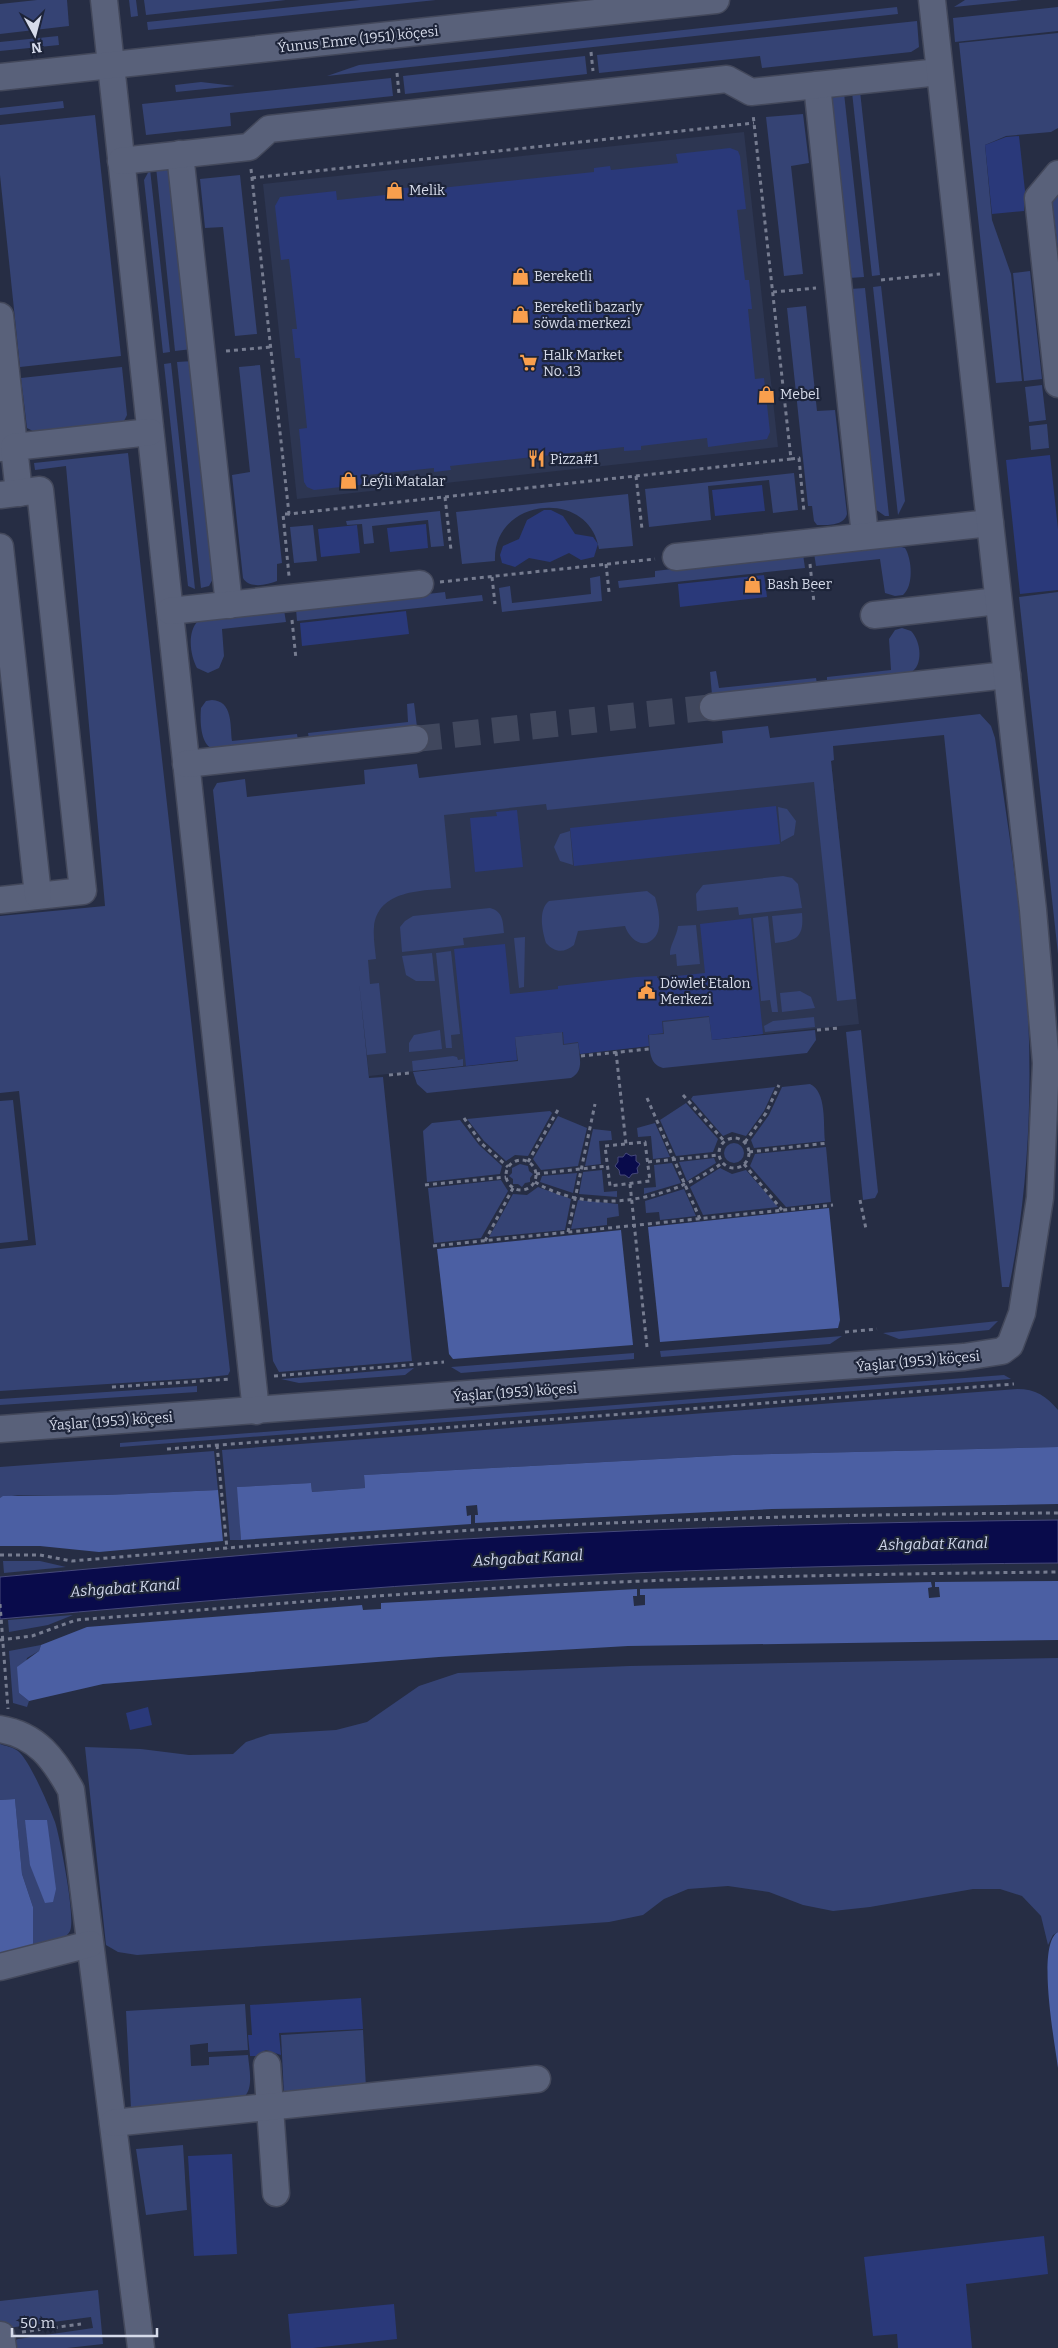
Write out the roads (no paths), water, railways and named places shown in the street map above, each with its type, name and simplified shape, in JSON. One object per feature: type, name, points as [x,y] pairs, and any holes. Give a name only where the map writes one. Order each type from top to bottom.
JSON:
[{"type":"street","points":[[104,0],[256,1411]]},
{"type":"street","name":"Ýunus Emre (1951) köçesi","points":[[0,78],[716,0]]},
{"type":"street","name":"Ýaşlar (1953) köçesi","points":[[0,1429],[964,1357],[1002,1351],[1010,1345],[1017,1330],[1026,1296],[1040,1198],[1046,1063],[1033,910],[932,0]]},
{"type":"street","points":[[121,161],[249,146],[269,129],[727,79],[751,92],[939,72]]},
{"type":"street","points":[[816,85],[865,536]]},
{"type":"street","points":[[180,154],[229,605]]},
{"type":"street","points":[[1058,174],[1038,198],[1058,384]]},
{"type":"street","points":[[0,316],[9,494],[40,490],[83,890],[0,900]]},
{"type":"street","points":[[7,448],[150,432]]},
{"type":"street","points":[[676,557],[990,523]]},
{"type":"street","points":[[0,547],[38,895]]},
{"type":"street","points":[[170,611],[420,584]]},
{"type":"street","points":[[874,615],[998,601]]},
{"type":"street","points":[[713,707],[1007,675]]},
{"type":"street","points":[[186,764],[416,739]]},
{"type":"street","points":[[2,1729],[42,1747],[57,1765],[71,1790],[141,2348]]},
{"type":"street","points":[[0,1967],[90,1944]]},
{"type":"street","points":[[267,2065],[276,2193]]},
{"type":"street","points":[[113,2123],[537,2079]]},
{"type":"water","points":[[626,1153],[631,1156],[636,1155],[636,1161],[640,1164],[637,1168],[638,1173],[632,1174],[629,1178],[625,1175],[620,1175],[619,1170],[615,1166],[618,1162],[618,1157],[623,1157]]},
{"type":"water","name":"Ashgabat Kanal","points":[[1058,1520],[1058,1563],[792,1567],[474,1581],[316,1592],[0,1619],[0,1577],[311,1550],[499,1537],[778,1525]]},
{"type":"tunnel","points":[[415,739],[713,707]]},
{"type":"place","name":"Melik","points":[[395,190]]},
{"type":"place","name":"Bereketli","points":[[520,276]]},
{"type":"place","name":"Bereketli bazarly söwda merkezi","points":[[520,315]]},
{"type":"place","name":"Halk Market No. 13","points":[[529,363]]},
{"type":"place","name":"Mebel","points":[[766,394]]},
{"type":"place","name":"Pizza#1","points":[[536,459]]},
{"type":"place","name":"Leýli Matalar","points":[[348,481]]},
{"type":"place","name":"Bash Beer","points":[[753,584]]},
{"type":"place","name":"Döwlet Etalon Merkezi","points":[[646,991]]}]
